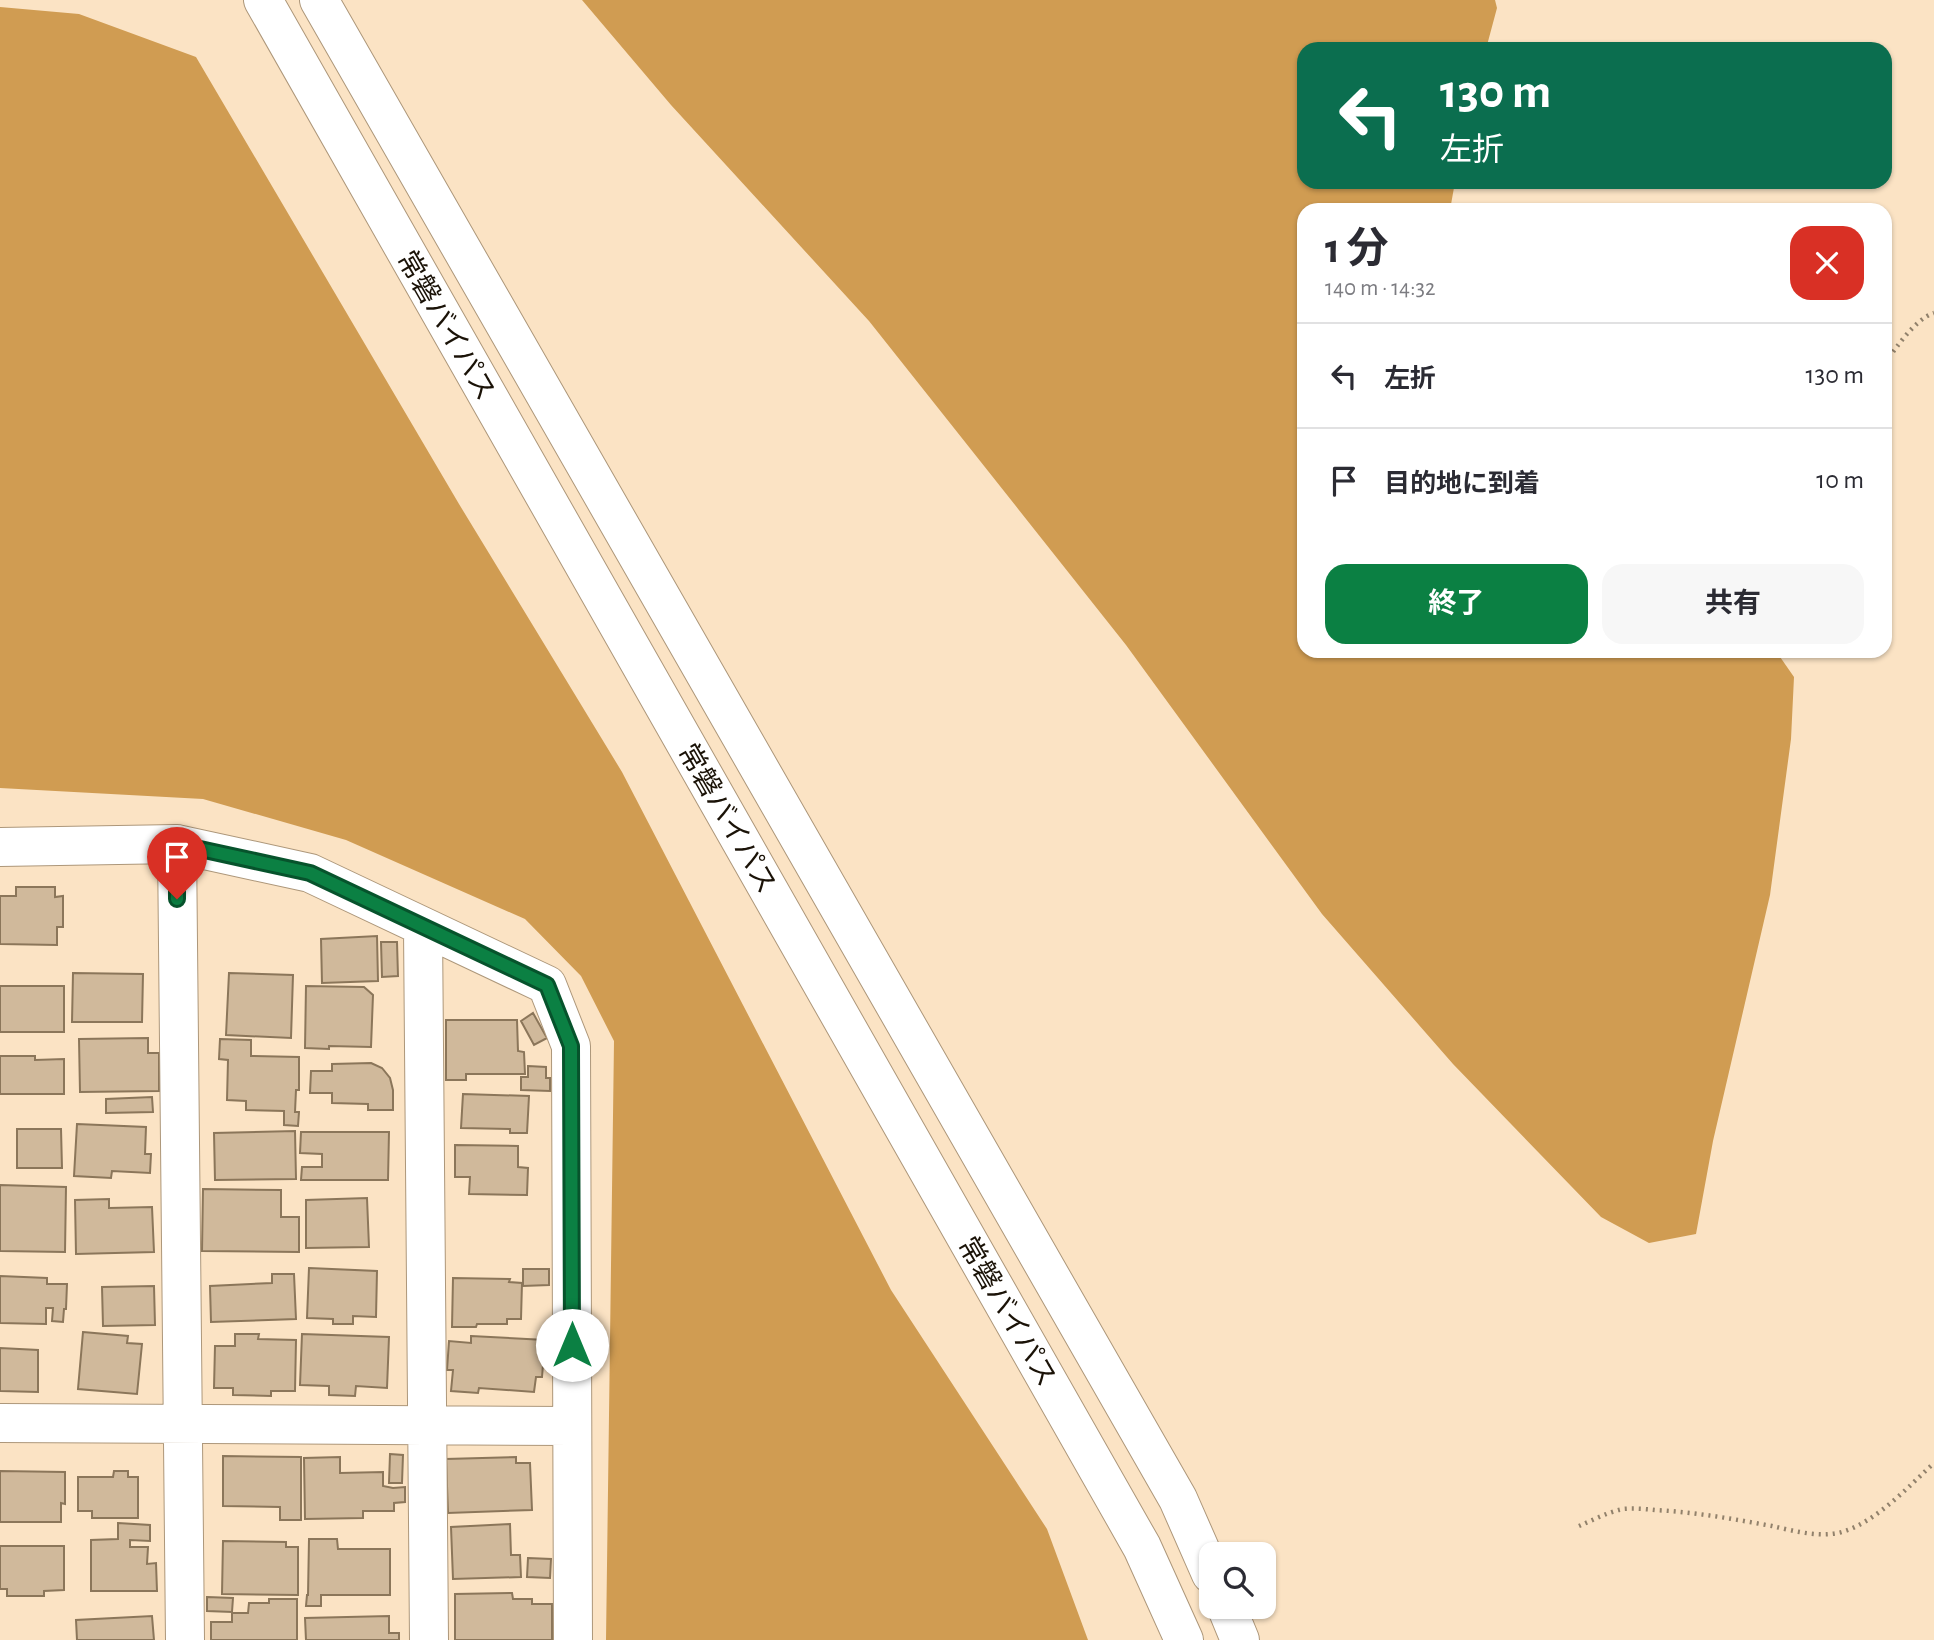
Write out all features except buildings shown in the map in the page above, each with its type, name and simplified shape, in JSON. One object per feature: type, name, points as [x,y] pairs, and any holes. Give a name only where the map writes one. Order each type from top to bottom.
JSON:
[{"type":"main road","name":"常磐バイパス","points":[[263,0],[1142,1547],[1184,1640]]},
{"type":"main road","name":"常磐バイパス","points":[[319,0],[1178,1499],[1199,1547]]},
{"type":"main road","points":[[177,844],[185,1640]]},
{"type":"main road","points":[[0,847],[177,844],[310,873],[547,985],[571,1046],[573,1640]]},
{"type":"main road","points":[[423,928],[429,1640]]},
{"type":"main road","points":[[0,1423],[572,1426]]},
{"type":"main road","points":[[1231,1619],[1240,1640]]},
{"type":"path","points":[[1892,355],[1909,334],[1934,313]]},
{"type":"path","points":[[1579,1526],[1625,1509],[1647,1509],[1697,1513],[1833,1535],[1869,1519],[1934,1463]]},
{"type":"shaded area","points":[[582,0],[1495,0],[1497,8],[1488,42],[1297,42],[1297,189],[1454,189],[1451,203],[1297,203],[1297,658],[1781,658],[1794,677],[1791,739],[1770,895],[1713,1141],[1696,1234],[1649,1243],[1601,1217],[1453,1064],[1322,914],[1126,645],[869,321],[671,105]]},
{"type":"shaded area","points":[[0,7],[79,14],[196,57],[459,504],[622,772],[891,1290],[1047,1529],[1088,1640],[606,1640],[614,1041],[581,976],[525,919],[346,840],[203,799],[0,788]]},
{"type":"route","points":[[177,899],[177,844],[310,873],[547,985],[571,1046],[572,1345]]}]
